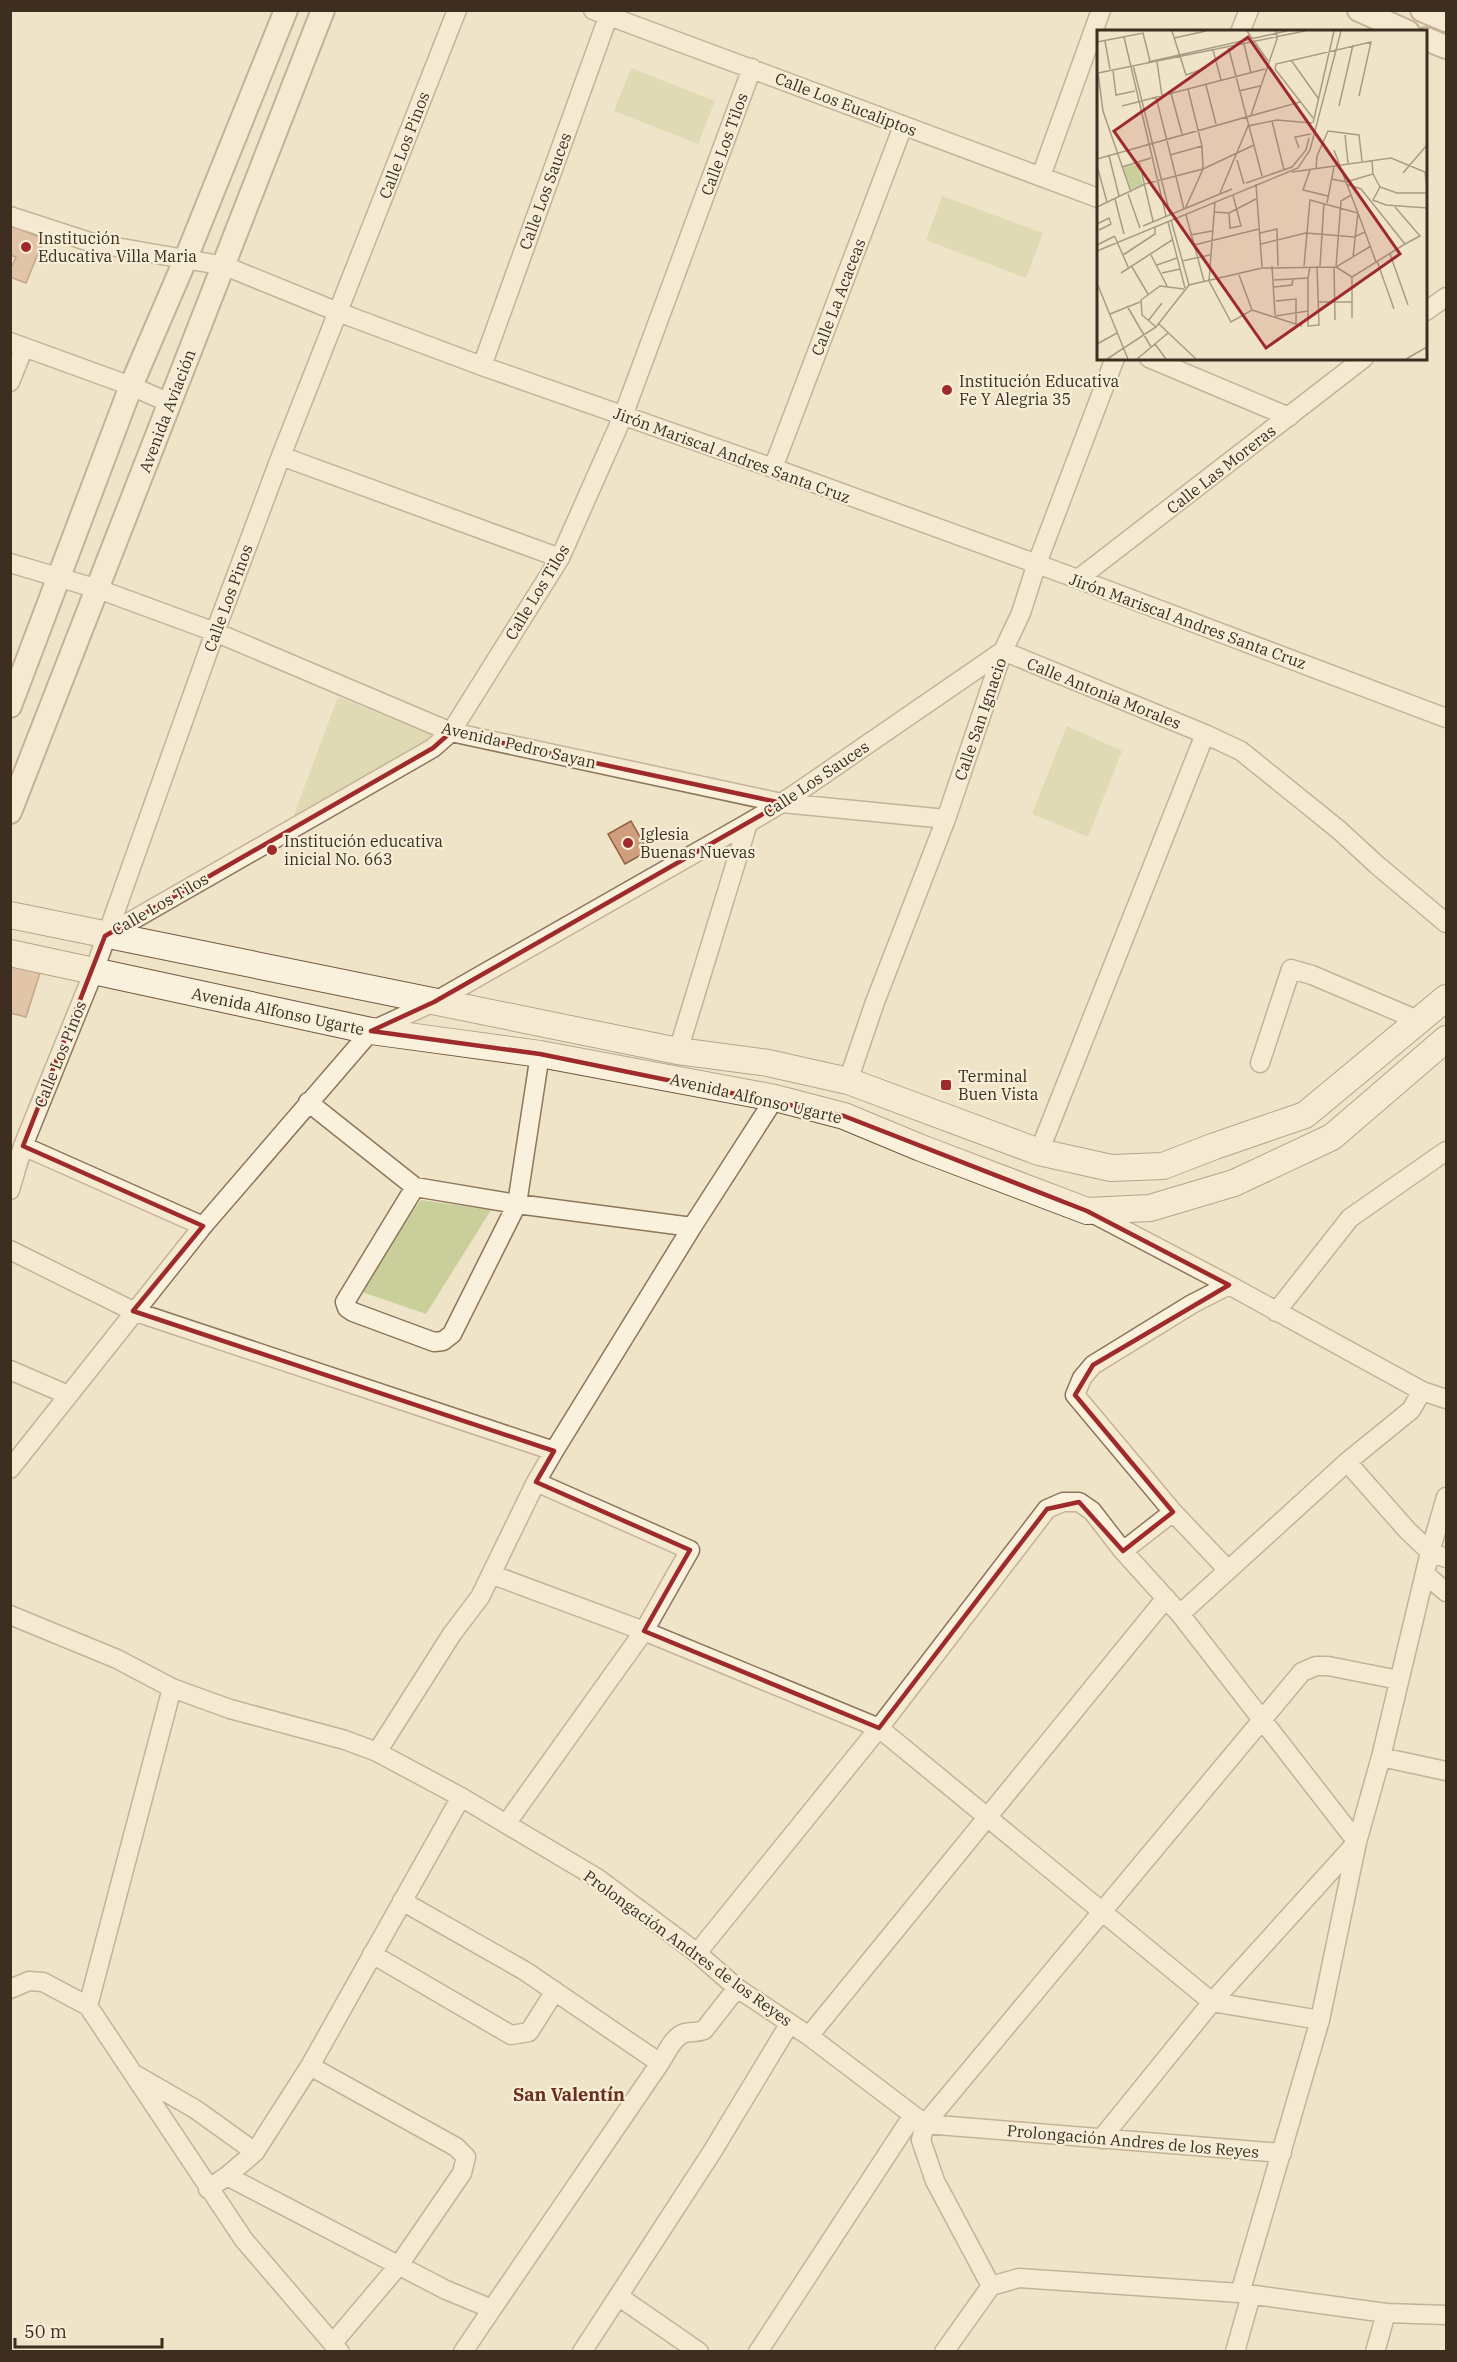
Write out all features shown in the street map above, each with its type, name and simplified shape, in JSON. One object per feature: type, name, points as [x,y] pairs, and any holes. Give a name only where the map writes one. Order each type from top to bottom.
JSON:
[{"type":"main road","name":"Avenida Alfonso Ugarte","points":[[10,915],[678,1051],[768,1063],[848,1081],[1039,1152],[1111,1168],[1163,1166],[1305,1115],[1420,1022],[1446,998]]},
{"type":"main road","name":"Avenida Alfonso Ugarte","points":[[10,953],[371,1031],[540,1054],[775,1098],[844,1116],[1087,1211],[1150,1208],[1234,1183],[1332,1137],[1446,1039]]},
{"type":"street","points":[[10,706],[131,386],[186,258],[286,10]]},
{"type":"street","name":"Avenida Aviación","points":[[10,812],[323,10]]},
{"type":"street","name":"Calle Los Pinos","points":[[10,1190],[23,1146],[94,970],[215,632],[281,456],[457,10]]},
{"type":"street","points":[[1041,176],[1101,10]]},
{"type":"street","points":[[1241,30],[1248,10]]},
{"type":"street","points":[[1359,10],[1399,30]]},
{"type":"street","points":[[1422,10],[1446,21]]},
{"type":"street","name":"Calle Los Eucaliptos","points":[[601,14],[1097,198]]},
{"type":"street","name":"Calle Los Sauces","points":[[482,366],[601,14]]},
{"type":"street","points":[[1427,40],[1446,47]]},
{"type":"street","name":"Calle Los Tilos","points":[[105,936],[433,748],[451,732],[560,558],[623,416],[752,68]]},
{"type":"street","name":"Calle La Acaceas","points":[[773,468],[903,126]]},
{"type":"street","name":"Jirón Mariscal Andres Santa Cruz","points":[[10,216],[93,243],[225,266],[338,312],[482,366],[773,468],[1036,566],[1078,579],[1446,718]]},
{"type":"street","points":[[1427,310],[1446,297]]},
{"type":"street","points":[[10,382],[17,345],[131,386],[170,403]]},
{"type":"street","name":"Calle San Ignacio","points":[[848,1081],[875,1002],[946,819],[1003,651],[1021,613],[1036,566],[1113,360]]},
{"type":"street","points":[[1154,360],[1289,417]]},
{"type":"street","name":"Calle Las Moreras","points":[[1078,579],[1361,360]]},
{"type":"street","points":[[281,456],[560,558]]},
{"type":"street","name":"Avenida Pedro Sayan","points":[[10,563],[98,589],[215,632],[451,732],[782,803],[946,819]]},
{"type":"street","name":"Calle Los Sauces","points":[[371,1031],[434,1002],[782,803],[1003,651]]},
{"type":"street","name":"Calle Antonia Morales","points":[[1003,651],[1241,751],[1276,778],[1446,923]]},
{"type":"street","points":[[1039,1152],[1205,734]]},
{"type":"street","points":[[678,1051],[748,823]]},
{"type":"street","points":[[1260,1063],[1291,969],[1312,975],[1420,1022]]},
{"type":"street","points":[[10,1469],[203,1226],[371,1031]]},
{"type":"street","points":[[415,1187],[345,1302],[347,1308],[353,1312],[434,1342],[443,1341],[452,1334],[517,1204],[540,1054]]},
{"type":"street","points":[[377,1752],[452,1634],[480,1597],[536,1482],[554,1451],[692,1227],[775,1098]]},
{"type":"street","points":[[308,1102],[415,1187],[517,1204],[692,1227]]},
{"type":"street","points":[[23,1146],[203,1226]]},
{"type":"street","points":[[1276,1312],[1350,1218],[1446,1151]]},
{"type":"street","points":[[1087,1211],[1229,1285],[1422,1391],[1446,1399]]},
{"type":"street","points":[[10,1250],[134,1311],[554,1451]]},
{"type":"street","points":[[1228,1570],[1173,1512],[1075,1395],[1082,1378],[1093,1365],[1192,1304],[1229,1285]]},
{"type":"street","points":[[10,1370],[68,1395]]},
{"type":"street","points":[[1180,1614],[1347,1462],[1411,1410],[1422,1391]]},
{"type":"street","points":[[1347,1462],[1407,1530],[1438,1555]]},
{"type":"street","points":[[506,1824],[644,1631],[690,1550],[536,1482]]},
{"type":"street","points":[[1235,2352],[1245,2294],[1320,2020],[1358,1842],[1425,1574],[1438,1555],[1446,1497]]},
{"type":"street","points":[[697,1953],[879,1728],[1047,1509],[1063,1502],[1079,1502],[1092,1511],[1123,1551],[1180,1614],[1358,1842]]},
{"type":"street","points":[[1123,1551],[1173,1512]]},
{"type":"street","points":[[1425,1574],[1446,1592]]},
{"type":"street","points":[[492,1575],[644,1631],[879,1728],[1212,2002],[1320,2020]]},
{"type":"street","points":[[809,2036],[1166,1598]]},
{"type":"street","name":"Prolongación Andres de los Reyes","points":[[10,1615],[117,1659],[172,1688],[230,1709],[345,1740],[377,1752],[461,1797],[597,1878],[697,1953],[737,1988],[809,2036],[919,2120],[1101,2139],[1282,2153]]},
{"type":"street","points":[[758,2352],[919,2120],[1102,1912],[1302,1672],[1316,1666],[1328,1666],[1399,1680]]},
{"type":"street","points":[[88,2006],[172,1688]]},
{"type":"street","points":[[1381,1757],[1446,1771]]},
{"type":"street","points":[[208,2189],[255,2152],[310,2066],[461,1797]]},
{"type":"street","points":[[1101,2139],[1212,2002],[1358,1842]]},
{"type":"street","points":[[402,1901],[525,1971],[660,2063]]},
{"type":"street","points":[[372,1954],[511,2035],[529,2032],[555,1991]]},
{"type":"street","points":[[10,1972],[29,1981],[43,1982],[88,2006],[244,2240],[337,2347],[399,2265],[462,2173],[466,2157],[447,2141],[310,2066]]},
{"type":"street","points":[[10,1989],[29,1981]]},
{"type":"street","points":[[463,2352],[676,2038],[685,2033],[704,2030],[737,1988]]},
{"type":"street","points":[[582,2352],[712,2152],[790,2024]]},
{"type":"street","points":[[132,2073],[195,2109],[255,2152]]},
{"type":"street","points":[[919,2120],[921,2140],[935,2181],[991,2286]]},
{"type":"street","points":[[227,2176],[446,2290],[492,2309]]},
{"type":"street","points":[[944,2352],[991,2286],[1019,2278],[1245,2294],[1386,2313],[1446,2315]]},
{"type":"street","points":[[618,2296],[699,2352]]},
{"type":"street","points":[[1375,2352],[1386,2313]]},
{"type":"highlighted area","points":[[451,732],[782,803],[434,1002],[371,1031],[540,1054],[844,1116],[1087,1211],[1229,1285],[1093,1365],[1075,1395],[1173,1512],[1123,1551],[1079,1502],[1047,1509],[879,1728],[644,1631],[690,1550],[536,1482],[554,1451],[133,1311],[203,1226],[23,1146],[105,936],[433,748]]},
{"type":"green space","points":[[631,68],[715,101],[698,144],[614,111]]},
{"type":"green space","points":[[942,196],[1043,233],[1026,278],[926,240]]},
{"type":"green space","points":[[338,697],[432,735],[430,742],[292,820]]},
{"type":"green space","points":[[1067,726],[1122,751],[1088,837],[1032,814]]},
{"type":"green space","points":[[421,1200],[491,1210],[426,1314],[353,1289]]},
{"type":"building","name":"Institución Educativa Villa Maria","points":[[10,225],[44,239],[26,283],[10,277],[10,270],[16,257],[10,255]]},
{"type":"building","name":"Iglesia Buenas Nuevas","points":[[631,821],[648,851],[625,864],[608,834]]},
{"type":"building","points":[[10,965],[40,973],[26,1017],[10,1013]]},
{"type":"place","name":"Institución Educativa Villa Maria","points":[[26,247]]},
{"type":"place","name":"Institución Educativa Fe Y Alegria 35","points":[[947,390]]},
{"type":"place","name":"Iglesia Buenas Nuevas","points":[[628,843]]},
{"type":"place","name":"Institución educativa inicial No. 663","points":[[272,850]]},
{"type":"place","name":"Terminal Buen Vista","points":[[946,1085]]},
{"type":"district","name":"San Valentín","points":[[569,2095]]}]
